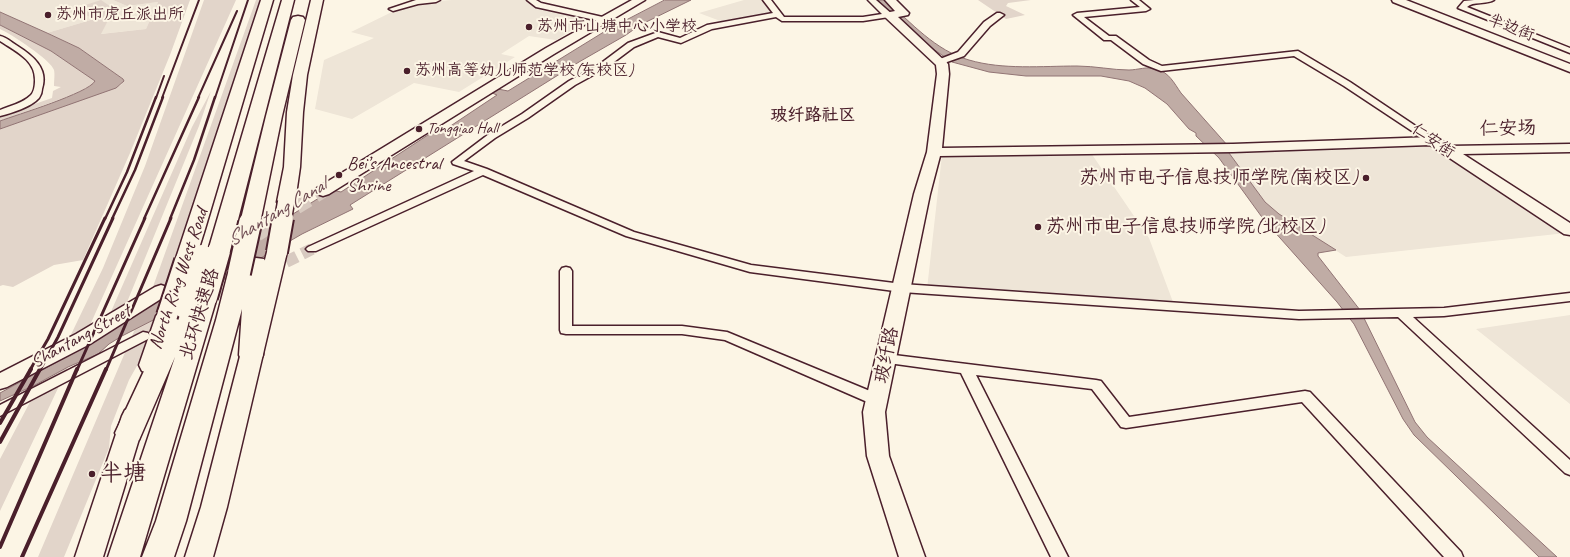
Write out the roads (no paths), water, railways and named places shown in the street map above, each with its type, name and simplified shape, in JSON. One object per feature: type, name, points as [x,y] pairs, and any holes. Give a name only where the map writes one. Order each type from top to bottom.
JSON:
[{"type":"highway","points":[[129,433],[189,312],[202,256],[235,192],[288,0]]},
{"type":"highway","name":"北环快速路","points":[[158,557],[171,521],[228,320],[248,268],[257,223],[276,168],[274,116],[303,0]]},
{"type":"highway","points":[[248,268],[251,355]]},
{"type":"highway","name":"北环快速路","points":[[124,557],[137,521],[189,312]]},
{"type":"main road","name":"North Ring West Road","points":[[202,256],[203,208],[240,83],[267,0]]},
{"type":"main road","points":[[203,208],[236,130],[279,0]]},
{"type":"main road","points":[[199,557],[214,507],[277,252],[292,167],[295,112],[300,75],[317,0]]},
{"type":"main road","points":[[89,557],[129,433]]},
{"type":"street","points":[[393,9],[417,2],[436,0]]},
{"type":"street","points":[[531,0],[539,5],[604,20]]},
{"type":"street","points":[[323,191],[550,51],[640,0]]},
{"type":"street","points":[[767,0],[782,16],[782,19],[863,19],[904,13],[890,0]]},
{"type":"street","points":[[872,0],[892,14],[942,63],[961,54],[987,24],[1000,15]]},
{"type":"street","name":"仁安街","points":[[1135,0],[1146,9],[1077,15],[1107,38],[1113,38],[1146,62],[1161,69],[1295,53],[1347,84],[1570,230]]},
{"type":"street","name":"半边街","points":[[1397,0],[1570,68]]},
{"type":"street","points":[[1490,0],[1467,3],[1462,8],[1570,51]]},
{"type":"street","points":[[782,16],[710,27],[681,41],[658,34],[631,45],[603,66],[572,83],[525,116],[492,136],[457,162],[483,171],[630,234],[750,268],[902,288],[1299,315],[1444,312],[1570,297]]},
{"type":"street","points":[[0,38],[31,60],[39,68],[40,73],[36,96],[24,104],[0,113]]},
{"type":"street","name":"玻纤路","points":[[912,557],[878,456],[874,412],[922,194],[934,152],[943,74],[942,63]]},
{"type":"street","points":[[934,152],[1233,148],[1434,141]]},
{"type":"street","name":"仁安场","points":[[1447,150],[1570,148]]},
{"type":"street","points":[[312,249],[483,171]]},
{"type":"street","points":[[566,271],[566,330],[682,330],[727,336],[877,400]]},
{"type":"street","name":"Shantang Street","points":[[0,382],[83,339],[162,291]]},
{"type":"street","points":[[1402,314],[1570,469]]},
{"type":"street","points":[[0,411],[143,336]]},
{"type":"street","points":[[886,359],[1096,385],[1126,423],[1305,396],[1455,557]]},
{"type":"street","points":[[966,369],[1060,557]]},
{"type":"tunnel","points":[[278,219],[323,191]]},
{"type":"tunnel","points":[[210,261],[280,218]]},
{"type":"tunnel","points":[[270,270],[312,249]]},
{"type":"tunnel","points":[[203,305],[236,288]]},
{"type":"railway","points":[[162,98],[199,0]]},
{"type":"railway","points":[[215,98],[248,0]]},
{"type":"railway","points":[[198,98],[237,11]]},
{"type":"railway","points":[[156,98],[164,76]]},
{"type":"railway","points":[[105,219],[127,172],[156,97]]},
{"type":"railway","points":[[112,219],[135,170],[163,97]]},
{"type":"railway","points":[[144,219],[199,97]]},
{"type":"railway","points":[[170,219],[194,160],[215,97]]},
{"type":"railway","points":[[30,370],[48,339],[105,218]]},
{"type":"railway","points":[[40,370],[58,337],[113,218]]},
{"type":"railway","points":[[77,370],[145,218]]},
{"type":"railway","points":[[106,370],[171,218]]},
{"type":"railway","points":[[0,423],[31,369]]},
{"type":"railway","points":[[0,442],[40,369]]},
{"type":"railway","points":[[0,547],[77,369]]},
{"type":"railway","points":[[22,557],[106,369]]},
{"type":"place","name":"苏州市虎丘派出所","points":[[48,15]]},
{"type":"place","name":"苏州市山塘中心小学校","points":[[529,27]]},
{"type":"place","name":"苏州高等幼儿师范学校(东校区)","points":[[407,71]]},
{"type":"place","name":"Tongqiao Hall","points":[[419,129]]},
{"type":"place","name":"Bei’s Ancestral Shrine","points":[[339,175]]},
{"type":"place","name":"苏州市电子信息技师学院(南校区)","points":[[1366,178]]},
{"type":"place","name":"苏州市电子信息技师学院(北校区)","points":[[1038,227]]},
{"type":"place","name":"半塘","points":[[92,474]]},
{"type":"district","name":"玻纤路社区","points":[[813,116]]},
{"type":"water label","name":"Shantang Canal","points":[[277,213]]}]
